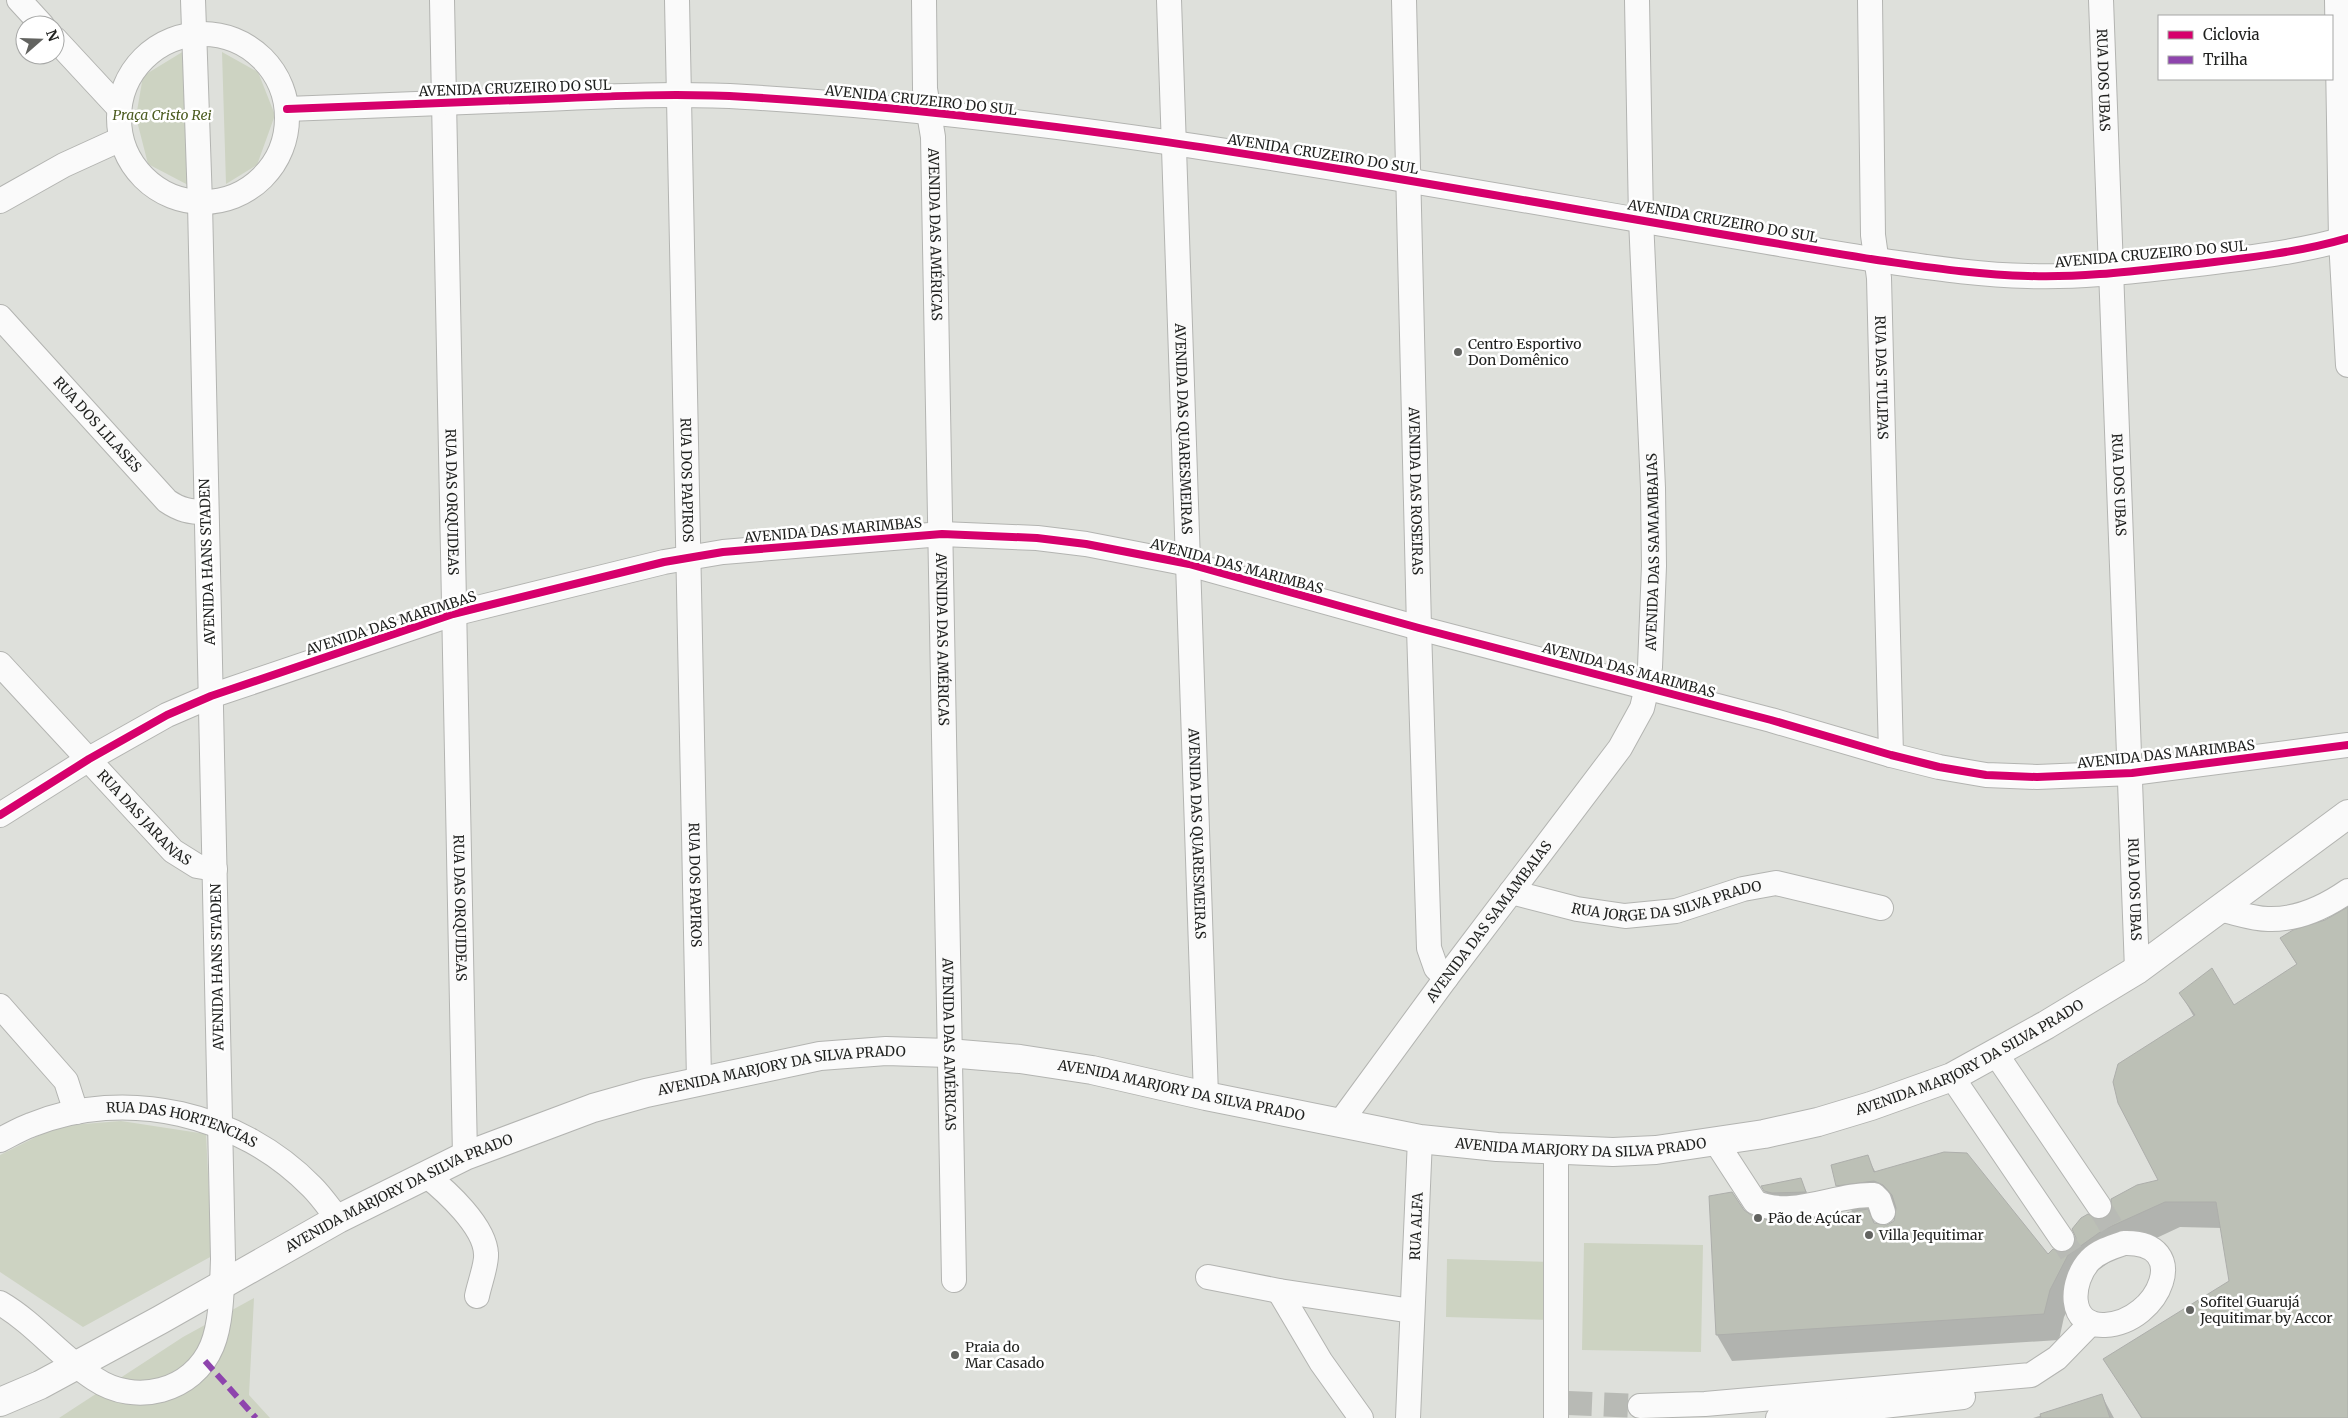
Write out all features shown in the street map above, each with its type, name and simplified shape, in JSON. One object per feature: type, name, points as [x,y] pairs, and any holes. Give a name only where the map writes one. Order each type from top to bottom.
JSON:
[{"type":"main road","name":"AVENIDA MARJORY DA SILVA PRADO","points":[[0,1402],[40,1385],[76,1366],[338,1219],[465,1156],[593,1108],[699,1080],[820,1056],[886,1051],[948,1053],[1020,1059],[1092,1070],[1206,1096],[1420,1140],[1556,1150],[1622,1152],[1716,1142],[1818,1122],[1871,1106],[1952,1077],[1996,1054],[2137,970],[2348,814]]},
{"type":"street","points":[[19,0],[33,15]]},
{"type":"street","name":"AVENIDA HANS STADEN","points":[[0,1303],[36,1328],[76,1366],[110,1388],[134,1394],[154,1392],[185,1379],[205,1361],[213,1344],[222,1284],[220,1125],[205,512],[200,203],[193,0]]},
{"type":"street","name":"RUA DAS ORQUIDEAS","points":[[442,0],[446,103],[453,614],[465,1156]]},
{"type":"street","name":"RUA DOS PAPIROS","points":[[677,0],[699,1080]]},
{"type":"street","name":"AVENIDA DAS AMÉRICAS","points":[[924,0],[925,89],[933,137],[942,534],[948,1053],[954,1280]]},
{"type":"street","name":"AVENIDA DAS QUARESMEIRAS","points":[[1169,0],[1206,1096]]},
{"type":"street","name":"AVENIDA DAS ROSEIRAS","points":[[1404,0],[1418,628],[1429,948],[1436,968],[1446,978]]},
{"type":"street","name":"AVENIDA DAS SAMAMBAIAS","points":[[1339,1124],[1446,978],[1620,748],[1639,714],[1647,687],[1650,667],[1654,566],[1653,488],[1641,219],[1637,0]]},
{"type":"street","name":"RUA DAS TULIPAS","points":[[1870,0],[1873,235],[1877,260],[1892,755]]},
{"type":"street","name":"RUA DOS UBAS","points":[[2101,0],[2108,273],[2132,773],[2137,970]]},
{"type":"street","points":[[2336,0],[2348,365]]},
{"type":"street","points":[[194,33],[221,34],[245,44],[266,61],[280,83],[287,109],[286,138],[274,164],[268,172],[255,186],[229,199],[200,203],[173,198],[150,184],[132,164],[121,139],[118,108],[124,85],[141,60],[152,49],[172,38],[194,33]]},
{"type":"street","points":[[65,50],[118,108]]},
{"type":"street","name":"AVENIDA CRUZEIRO DO SUL","points":[[287,109],[680,94],[823,102],[928,112],[1175,144],[1409,180],[1877,260],[1955,270],[2028,276],[2108,273],[2238,259],[2344,239]]},
{"type":"street","points":[[0,201],[64,165],[121,139]]},
{"type":"street","name":"RUA DOS LILASES","points":[[0,317],[167,501],[176,508],[188,512],[205,512]]},
{"type":"street","name":"AVENIDA DAS MARIMBAS","points":[[0,815],[89,759],[167,715],[211,696],[453,614],[689,557],[750,549],[942,534],[1037,538],[1086,544],[1189,564],[1418,628],[1771,720],[1892,755],[1939,767],[1986,775],[2073,777],[2132,773],[2348,745]]},
{"type":"street","name":"RUA DAS JARANAS","points":[[0,664],[173,851],[197,866],[215,869]]},
{"type":"street","name":"RUA JORGE DA SILVA PRADO","points":[[1511,892],[1577,909],[1625,916],[1676,911],[1754,885],[1776,883],[1881,908]]},
{"type":"street","points":[[2218,909],[2266,919],[2286,918],[2315,909],[2348,891]]},
{"type":"street","points":[[0,1006],[63,1077],[70,1090],[76,1112]]},
{"type":"street","points":[[1952,1077],[2072,1254],[2074,1290],[2080,1314],[2091,1323],[2104,1326],[2115,1324],[2139,1312],[2156,1296],[2163,1281],[2163,1270],[2159,1257],[2150,1247],[2137,1243],[2111,1225],[1996,1054]]},
{"type":"street","name":"RUA DAS HORTENCIAS","points":[[0,1140],[31,1125],[76,1112],[112,1108],[149,1108],[185,1114],[220,1125],[253,1142],[284,1162],[312,1187],[338,1219]]},
{"type":"street","name":"RUA ALFA","points":[[1408,1418],[1420,1140]]},
{"type":"street","points":[[1716,1142],[1755,1202],[1762,1205],[1769,1207],[1810,1206],[1865,1194],[1874,1194],[1879,1200],[1883,1212]]},
{"type":"street","points":[[1556,1150],[1560,1408]]},
{"type":"street","points":[[426,1174],[452,1196],[479,1234],[486,1254],[477,1296]]},
{"type":"street","points":[[2072,1254],[2098,1254],[2111,1225]]},
{"type":"street","points":[[1208,1277],[1279,1291],[1412,1312]]},
{"type":"street","points":[[1279,1291],[1321,1362],[1361,1418]]},
{"type":"street","points":[[1778,1418],[1982,1395],[2001,1390],[2031,1375],[2058,1358],[2091,1323]]},
{"type":"street","points":[[1640,1406],[1705,1404],[2031,1375]]},
{"type":"green space","name":"Praça Cristo Rei","points":[[184,51],[190,186],[148,164],[136,117],[143,76]]},
{"type":"green space","name":"Praça Cristo Rei","points":[[222,52],[258,72],[275,115],[257,165],[226,184]]},
{"type":"green space","points":[[121,1121],[206,1134],[212,1256],[83,1327],[0,1272],[0,1155],[58,1126]]},
{"type":"green space","points":[[1584,1243],[1703,1245],[1701,1352],[1582,1350]]},
{"type":"green space","points":[[1447,1259],[1553,1262],[1552,1320],[1446,1317]]},
{"type":"green space","points":[[254,1298],[249,1395],[270,1418],[59,1418],[183,1337]]},
{"type":"building","points":[[2348,907],[2348,1418],[2142,1418],[2103,1359],[2229,1281],[2216,1202],[2165,1202],[2103,1230],[2068,1255],[2050,1290],[2044,1314],[1716,1335],[1709,1196],[1732,1192],[1744,1210],[1751,1215],[1768,1220],[1800,1221],[1868,1209],[1874,1223],[1887,1225],[1894,1221],[1896,1208],[1892,1195],[1883,1185],[1874,1181],[1836,1186],[1831,1165],[1868,1155],[1874,1172],[1944,1152],[1967,1153],[2048,1254],[2053,1249],[2063,1253],[2069,1251],[2074,1245],[2076,1238],[2072,1229],[2081,1218],[2088,1214],[2100,1220],[2106,1218],[2112,1212],[2111,1199],[2137,1185],[2158,1180],[2118,1103],[2113,1082],[2118,1064],[2195,1015],[2179,993],[2212,968],[2234,1005],[2297,964],[2280,938],[2293,930],[2325,920]]},
{"type":"building","points":[[1801,1178],[1806,1192],[1772,1193],[1764,1191],[1761,1186]]},
{"type":"building","points":[[2102,1394],[2110,1418],[2041,1418],[2040,1414]]},
{"type":"tunnel","points":[[2099,1206],[2111,1226]]},
{"type":"tunnel","points":[[2062,1239],[2071,1253]]},
{"type":"tunnel","points":[[1568,1403],[1640,1406]]},
{"type":"marked path","points":[[205,1361],[256,1418]]},
{"type":"cycle path","points":[[287,109],[671,95],[746,97],[889,108],[1031,124],[1172,143],[1454,188],[1877,260],[1990,274],[2071,276],[2156,269],[2274,254],[2348,238]]},
{"type":"cycle path","points":[[0,815],[89,759],[167,715],[211,696],[453,614],[664,562],[723,552],[942,534],[1037,538],[1086,544],[1189,564],[1419,628],[1771,720],[1891,755],[1939,767],[1986,775],[2037,777],[2132,773],[2348,745]]},
{"type":"place","name":"Centro Esportivo Don Domênico","points":[[1458,352]]},
{"type":"place","name":"Pão de Açúcar","points":[[1758,1218]]},
{"type":"place","name":"Villa Jequitimar","points":[[1869,1235]]},
{"type":"place","name":"Sofitel Guarujá Jequitimar by Accor","points":[[2190,1310]]},
{"type":"place","name":"Praia do Mar Casado","points":[[955,1355]]}]
